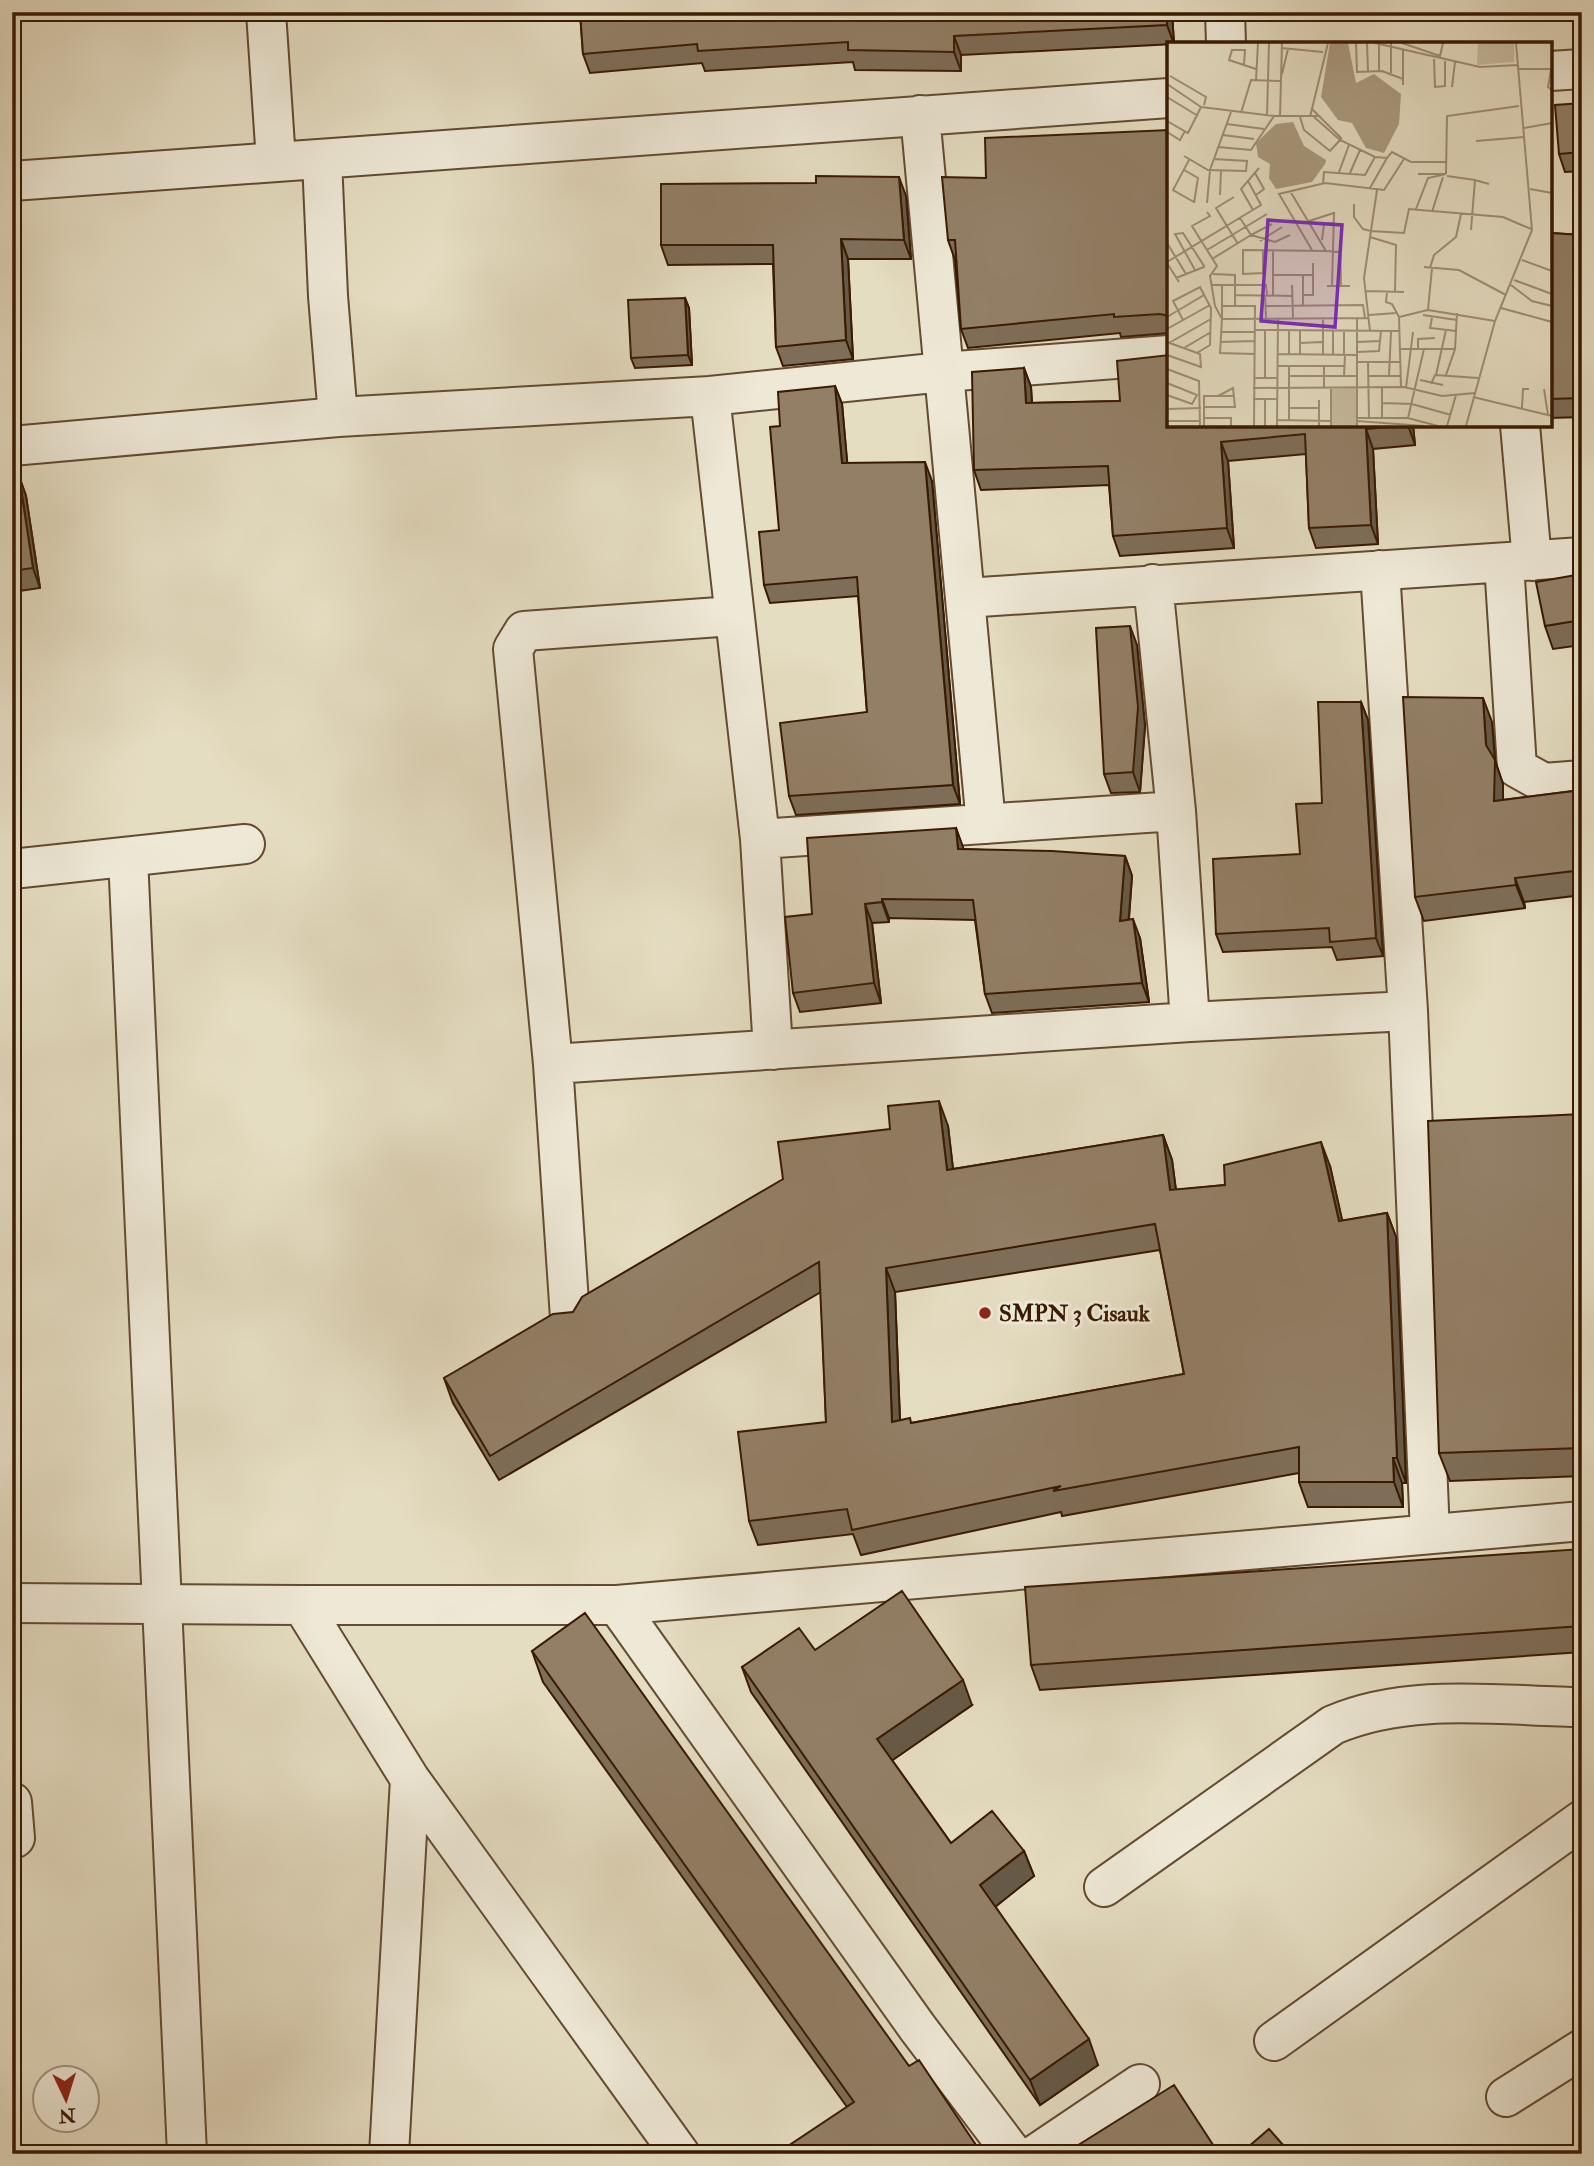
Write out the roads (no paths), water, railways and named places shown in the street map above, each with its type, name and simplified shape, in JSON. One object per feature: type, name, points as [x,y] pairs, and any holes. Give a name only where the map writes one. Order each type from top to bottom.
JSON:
[{"type":"street","points":[[266,12],[276,161]]},
{"type":"street","points":[[1225,12],[1226,42]]},
{"type":"street","points":[[1552,71],[1582,68]]},
{"type":"street","points":[[12,181],[1167,98]]},
{"type":"street","points":[[920,115],[986,824]]},
{"type":"street","points":[[322,160],[328,296],[338,417]]},
{"type":"street","points":[[12,446],[338,417],[709,396],[943,372],[1167,355]]},
{"type":"street","points":[[709,396],[760,839],[773,1050]]},
{"type":"street","points":[[1520,427],[1517,768],[1544,783],[1582,780]]},
{"type":"street","points":[[965,598],[1582,557]]},
{"type":"street","points":[[1380,570],[1408,1011],[1430,1534]]},
{"type":"street","points":[[1153,584],[1176,811],[1190,1022]]},
{"type":"street","points":[[570,1318],[553,1064],[513,649],[524,631],[733,616]]},
{"type":"street","points":[[760,839],[1176,811]]},
{"type":"street","points":[[12,869],[245,844]]},
{"type":"street","points":[[128,857],[187,2154]]},
{"type":"street","points":[[553,1064],[1190,1022],[1408,1011]]},
{"type":"street","points":[[12,1603],[617,1605],[1582,1521]]},
{"type":"street","points":[[302,1605],[410,1779],[680,2154]]},
{"type":"street","points":[[617,1605],[908,2016],[1013,2154]]},
{"type":"street","points":[[1104,1887],[1333,1725],[1361,1713],[1400,1704],[1582,1707]]},
{"type":"street","points":[[389,2154],[410,1779]]},
{"type":"street","points":[[1274,2041],[1582,1820]]},
{"type":"street","points":[[1506,2097],[1582,2049]]},
{"type":"street","points":[[1036,2154],[1140,2084]]},
{"type":"place","name":"SMPN 3 Cisauk","points":[[985,1313]]}]
